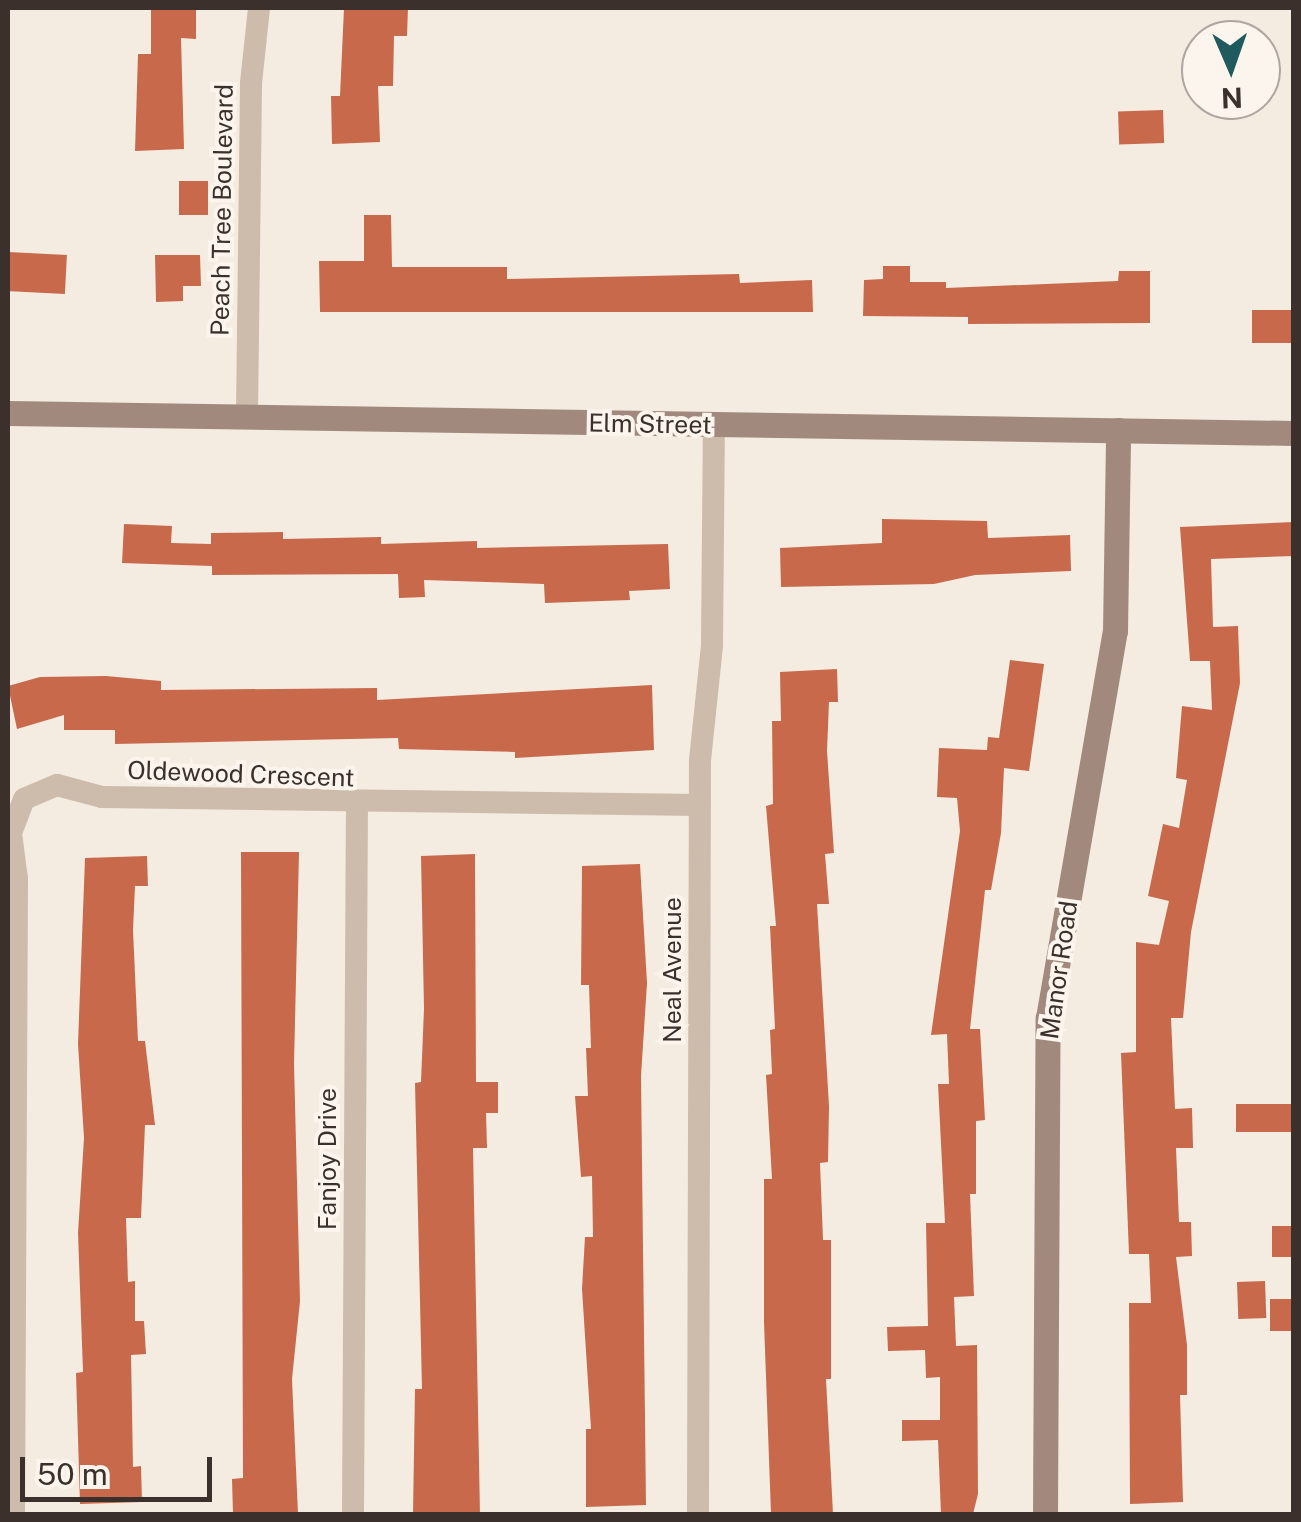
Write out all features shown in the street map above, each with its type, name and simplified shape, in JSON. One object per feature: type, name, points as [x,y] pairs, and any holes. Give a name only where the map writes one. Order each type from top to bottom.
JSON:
[{"type":"main road","name":"Elm Street","points":[[8,413],[1294,432]]},
{"type":"main road","name":"Manor Road","points":[[1046,1514],[1048,1018],[1115,631],[1118,430]]},
{"type":"street","name":"Peach Tree Boulevard","points":[[247,414],[251,83],[259,8]]},
{"type":"street","name":"Neal Avenue","points":[[698,1514],[700,805],[712,645],[714,425]]},
{"type":"street","name":"Oldewood Crescent","points":[[14,1514],[14,814],[39,789],[57,784],[102,797],[357,805],[700,805]]},
{"type":"street","name":"Fanjoy Drive","points":[[353,1514],[357,805]]},
{"type":"building","points":[[151,8],[196,9],[196,39],[181,38],[184,149],[135,151],[138,54],[151,54]]},
{"type":"building","points":[[344,8],[408,8],[407,36],[394,36],[393,86],[378,86],[380,142],[332,144],[331,96],[340,96]]},
{"type":"building","points":[[1163,110],[1164,143],[1119,145],[1118,112]]},
{"type":"building","points":[[179,181],[208,181],[208,215],[179,215]]},
{"type":"building","points":[[364,215],[391,215],[392,267],[507,267],[507,279],[739,274],[740,283],[812,280],[813,312],[320,312],[319,261],[364,261]]},
{"type":"building","points":[[8,252],[67,255],[65,294],[8,291]]},
{"type":"building","points":[[155,255],[200,255],[201,286],[183,286],[183,301],[156,302]]},
{"type":"building","points":[[883,266],[910,266],[910,282],[946,282],[946,288],[1118,281],[1119,271],[1150,271],[1150,323],[968,324],[968,317],[863,316],[864,280],[883,279]]},
{"type":"building","points":[[1252,310],[1294,310],[1294,343],[1252,343]]},
{"type":"building","points":[[882,519],[987,521],[988,538],[1070,535],[1071,571],[975,575],[934,584],[781,587],[780,548],[882,543]]},
{"type":"building","points":[[1294,522],[1294,556],[1211,559],[1213,627],[1238,626],[1240,683],[1191,932],[1183,1018],[1171,1018],[1175,1109],[1192,1108],[1193,1148],[1176,1148],[1179,1222],[1191,1222],[1192,1256],[1176,1257],[1187,1345],[1187,1395],[1180,1395],[1183,1502],[1130,1504],[1129,1303],[1151,1303],[1149,1254],[1129,1254],[1121,1053],[1136,1052],[1136,942],[1159,945],[1169,901],[1148,896],[1163,824],[1179,828],[1187,780],[1176,778],[1182,706],[1212,710],[1210,661],[1190,661],[1180,527]]},
{"type":"building","points":[[124,524],[172,526],[171,543],[211,544],[211,533],[283,532],[283,539],[381,537],[381,544],[477,541],[477,548],[668,544],[670,589],[629,591],[630,600],[545,603],[544,584],[424,580],[425,597],[399,598],[398,574],[212,575],[212,566],[122,563]]},
{"type":"building","points":[[1010,660],[1044,664],[1029,771],[1004,768],[1001,833],[991,890],[985,890],[970,1029],[980,1029],[985,1120],[976,1121],[976,1194],[970,1194],[974,1296],[954,1297],[956,1346],[977,1345],[978,1494],[973,1514],[941,1514],[938,1440],[902,1441],[902,1420],[940,1420],[940,1377],[926,1378],[925,1350],[888,1351],[887,1327],[928,1326],[926,1223],[945,1223],[938,1084],[949,1084],[947,1034],[931,1035],[960,831],[957,798],[937,797],[939,748],[987,750],[988,737],[999,738]]},
{"type":"building","points":[[837,669],[838,702],[829,702],[827,751],[834,853],[825,854],[829,904],[817,904],[829,1106],[828,1162],[820,1163],[823,1240],[831,1240],[831,1379],[826,1379],[833,1514],[771,1514],[764,1179],[772,1179],[766,1075],[772,1074],[770,1030],[775,1029],[770,926],[776,926],[766,806],[773,804],[772,721],[781,721],[780,672]]},
{"type":"building","points":[[106,676],[161,681],[161,690],[377,688],[377,700],[652,685],[654,750],[515,758],[515,752],[399,749],[398,738],[115,744],[115,730],[64,730],[64,715],[17,729],[8,686],[40,677]]},
{"type":"building","points":[[241,852],[299,852],[294,1064],[300,1301],[292,1379],[298,1514],[233,1514],[232,1479],[243,1478]]},
{"type":"building","points":[[475,854],[476,1082],[498,1082],[498,1113],[486,1113],[487,1148],[473,1148],[480,1514],[413,1514],[415,1389],[422,1389],[415,1083],[421,1082],[424,1009],[421,856]]},
{"type":"building","points":[[147,856],[148,886],[135,886],[133,930],[138,1041],[145,1041],[155,1125],[145,1125],[141,1218],[126,1218],[128,1282],[135,1281],[135,1321],[144,1321],[146,1354],[131,1355],[133,1467],[141,1466],[142,1502],[80,1504],[76,1373],[83,1372],[78,1233],[84,1138],[78,1044],[85,858]]},
{"type":"building","points":[[640,864],[647,983],[641,1076],[646,1505],[586,1507],[586,1429],[591,1429],[582,1289],[585,1237],[593,1237],[592,1176],[581,1177],[575,1096],[588,1096],[586,1048],[591,1048],[589,985],[581,985],[582,866]]},
{"type":"building","points":[[1236,1104],[1294,1104],[1294,1132],[1236,1132]]},
{"type":"building","points":[[1272,1226],[1294,1226],[1294,1257],[1272,1257]]},
{"type":"building","points":[[1265,1281],[1266,1318],[1238,1319],[1237,1282]]},
{"type":"building","points":[[1270,1299],[1294,1299],[1294,1331],[1270,1331]]}]
